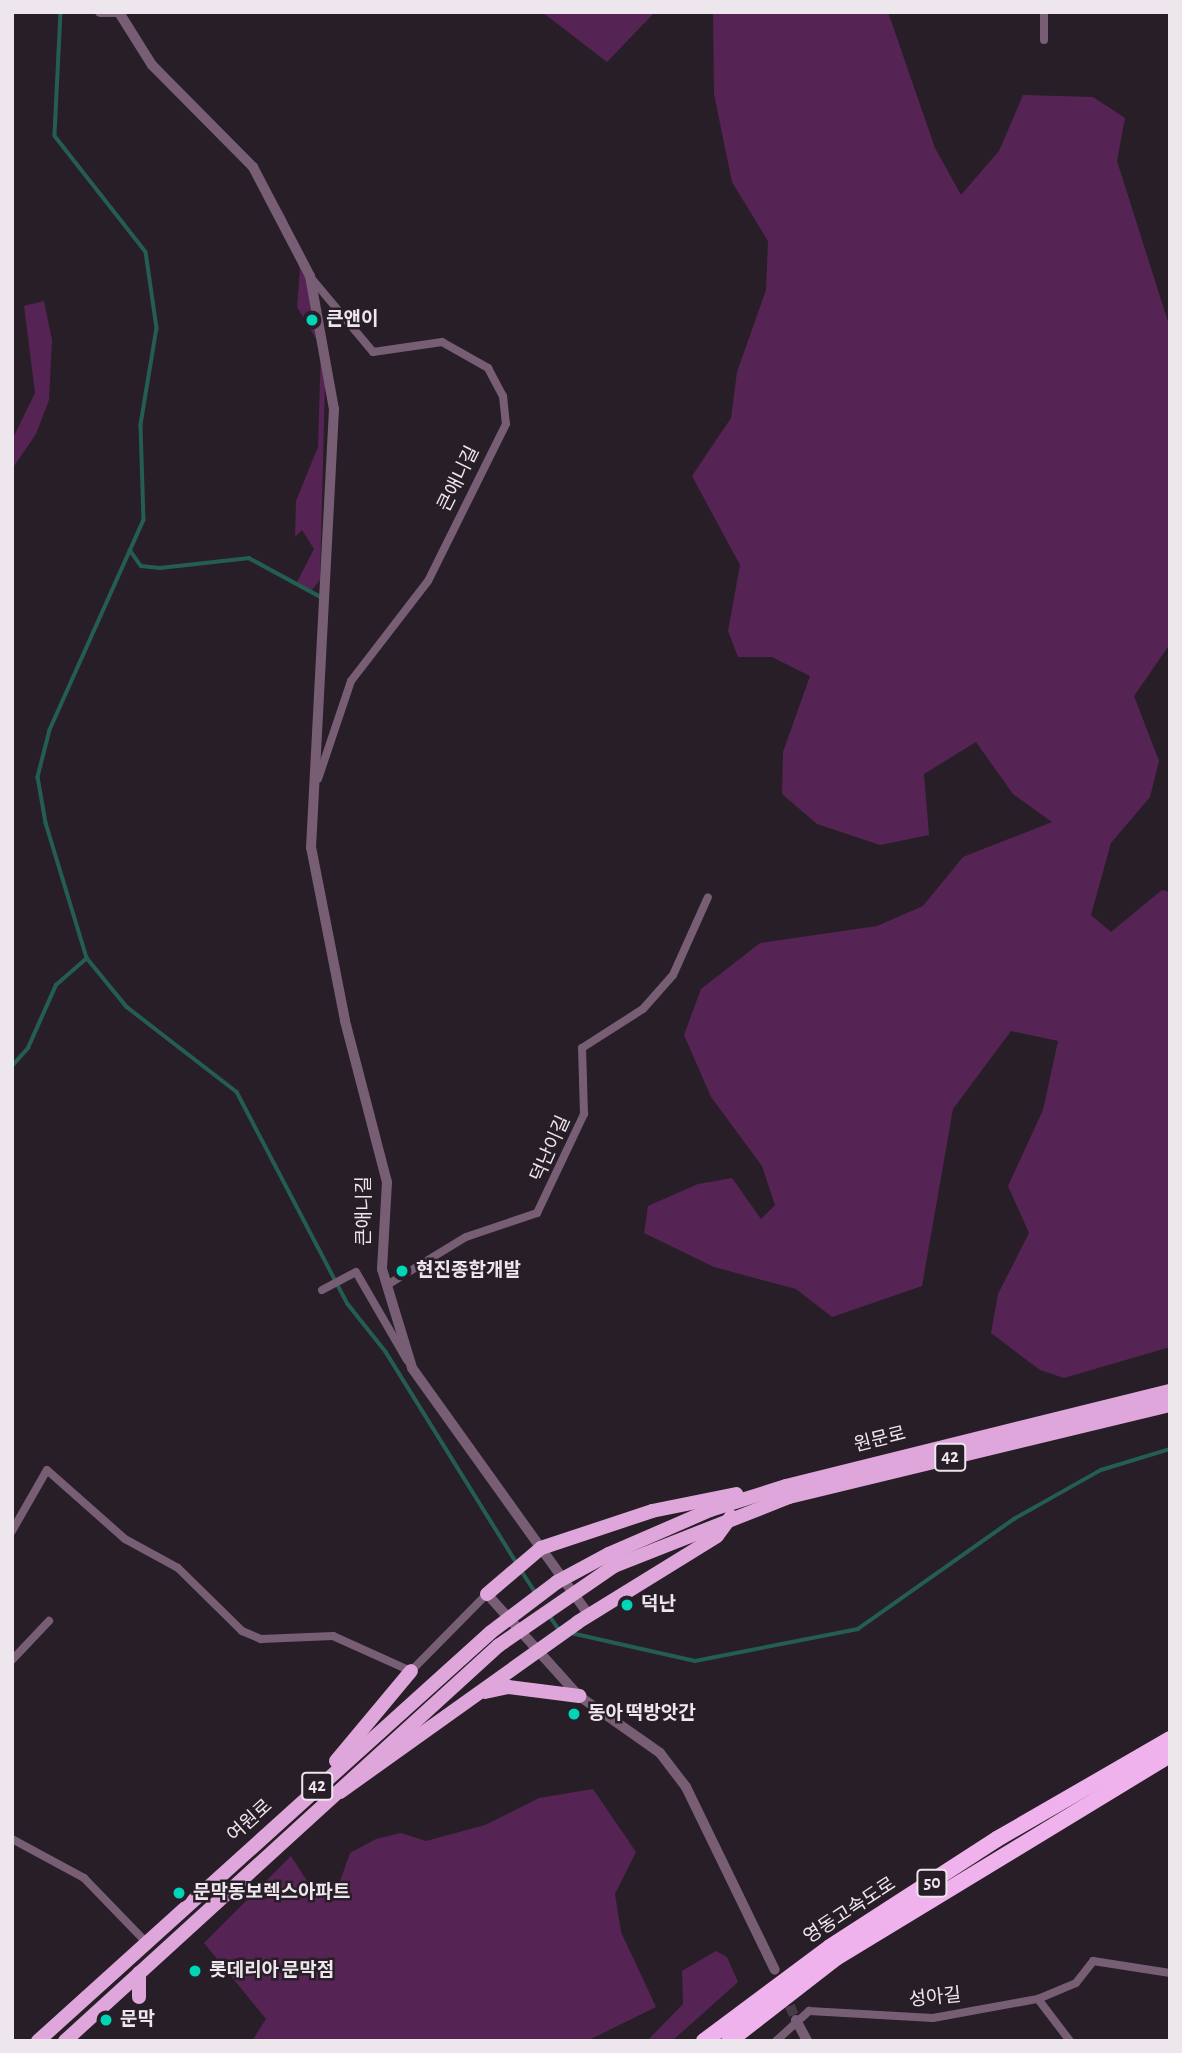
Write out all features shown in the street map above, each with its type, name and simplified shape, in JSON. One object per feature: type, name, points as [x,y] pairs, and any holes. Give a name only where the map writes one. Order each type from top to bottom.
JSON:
[{"type":"highway","name":"원문로","points":[[612,1560],[710,1510],[786,1486],[1170,1391]]},
{"type":"highway","name":"원문로","points":[[612,1560],[732,1516],[1170,1405]]},
{"type":"highway","points":[[487,1594],[503,1577],[536,1552],[652,1511],[786,1486]]},
{"type":"highway","points":[[328,1798],[356,1785],[583,1618],[716,1536],[732,1516]]},
{"type":"highway","name":"여원로","points":[[38,2041],[319,1784],[491,1632],[557,1582],[612,1560]]},
{"type":"highway","name":"여원로","points":[[65,2041],[328,1798],[498,1646],[612,1560]]},
{"type":"highway","points":[[319,1784],[411,1671]]},
{"type":"highway","points":[[477,1694],[508,1687],[579,1696]]},
{"type":"highway","name":"영동고속도로","points":[[704,2041],[830,1947],[997,1839],[1170,1740]]},
{"type":"highway","name":"영동고속도로","points":[[729,2041],[836,1958],[1170,1755]]},
{"type":"highway","points":[[146,1942],[158,1954]]},
{"type":"highway","points":[[139,1973],[139,1997]]},
{"type":"street","points":[[100,12],[121,13]]},
{"type":"street","points":[[1044,12],[1044,40]]},
{"type":"street","name":"큰애니길","points":[[121,13],[152,65],[253,167],[310,276],[373,352],[442,342],[488,368],[503,396],[506,424],[428,581],[351,681],[313,794]]},
{"type":"street","name":"큰애니길","points":[[310,276],[334,409],[311,847],[345,1021],[387,1182],[387,1285],[412,1368],[583,1618]]},
{"type":"street","name":"덕난이길","points":[[387,1285],[466,1237],[537,1213],[584,1114],[582,1048],[643,1009],[673,975],[708,897]]},
{"type":"street","points":[[325,1288],[356,1272],[412,1368]]},
{"type":"street","points":[[12,1531],[47,1470],[125,1539],[178,1568],[242,1631],[261,1639],[332,1636],[411,1671],[487,1594],[579,1696],[660,1753],[685,1787],[775,1970]]},
{"type":"street","points":[[12,1660],[49,1621]]},
{"type":"street","points":[[12,1839],[84,1878],[146,1942]]},
{"type":"street","name":"성아길","points":[[796,2020],[809,2011],[861,2010],[933,2018],[1038,1999],[1076,1983],[1093,1961],[1170,1973]]},
{"type":"street","points":[[1038,1999],[1070,2041]]},
{"type":"street","points":[[776,2041],[796,2020],[807,2041]]},
{"type":"shaded area","points":[[542,12],[655,12],[607,62]]},
{"type":"shaded area","points":[[713,12],[888,12],[935,148],[961,195],[999,151],[1023,95],[1093,97],[1125,118],[1117,161],[1170,328],[1170,644],[1134,696],[1159,761],[1150,797],[1111,843],[1091,915],[1111,932],[1162,890],[1170,892],[1170,1347],[1064,1378],[1040,1370],[991,1333],[998,1294],[1029,1233],[1008,1186],[1043,1110],[1058,1041],[1011,1031],[953,1109],[922,1286],[832,1317],[796,1289],[714,1267],[644,1233],[648,1206],[698,1184],[732,1178],[761,1219],[775,1205],[762,1166],[711,1097],[684,1035],[701,989],[760,943],[877,926],[923,906],[963,857],[1052,822],[1013,794],[976,742],[924,774],[929,835],[880,845],[817,824],[782,794],[783,752],[810,676],[772,657],[738,657],[728,631],[740,565],[692,476],[731,418],[737,372],[766,290],[768,241],[732,182],[714,94]]},
{"type":"shaded area","points":[[281,207],[305,263],[326,344],[320,580],[312,590],[296,584],[314,549],[302,530],[295,537],[296,501],[318,447],[321,347],[297,307],[300,270]]},
{"type":"shaded area","points":[[44,301],[52,340],[49,400],[36,434],[12,469],[12,440],[35,393],[24,306]]},
{"type":"shaded area","points":[[593,1789],[636,1852],[615,1894],[621,1932],[656,2007],[587,2041],[252,2041],[266,2019],[204,1943],[291,1856],[307,1881],[339,1884],[350,1853],[376,1839],[401,1833],[426,1841],[485,1825],[539,1798]]},
{"type":"shaded area","points":[[716,1951],[727,1957],[738,1982],[672,2041],[647,2041],[683,2004],[682,1971]]},
{"type":"waterway","points":[[61,12],[55,136],[146,252],[157,328],[141,425],[144,520],[50,730],[38,777],[46,823],[87,958],[127,1007],[237,1092],[348,1304],[386,1352],[517,1563]]},
{"type":"waterway","points":[[130,550],[141,566],[160,568],[249,558],[319,596]]},
{"type":"waterway","points":[[12,1066],[28,1048],[56,985],[87,958]]},
{"type":"waterway","points":[[571,1633],[695,1661],[858,1629],[1014,1519],[1101,1470],[1170,1449]]},
{"type":"waterway","points":[[521,1570],[536,1593]]},
{"type":"waterway","points":[[549,1615],[560,1631]]},
{"type":"tunnel","points":[[784,1992],[796,2020]]},
{"type":"place","name":"큰앤이","points":[[312,320]]},
{"type":"place","name":"현진종합개발","points":[[402,1271]]},
{"type":"place","name":"덕난","points":[[627,1605]]},
{"type":"place","name":"동아 떡방앗간","points":[[574,1714]]},
{"type":"place","name":"문막동보렉스아파트","points":[[179,1893]]},
{"type":"place","name":"롯데리아 문막점","points":[[195,1971]]},
{"type":"place","name":"문막","points":[[106,2020]]}]
